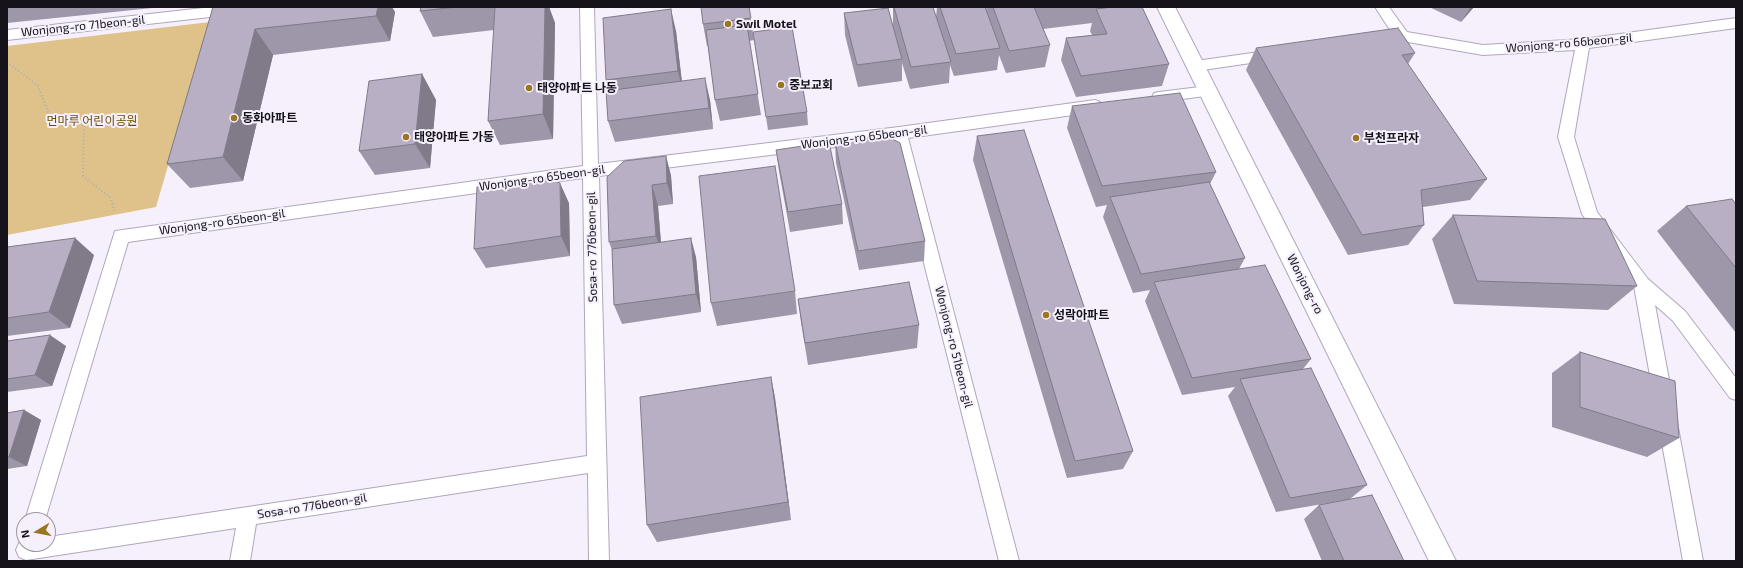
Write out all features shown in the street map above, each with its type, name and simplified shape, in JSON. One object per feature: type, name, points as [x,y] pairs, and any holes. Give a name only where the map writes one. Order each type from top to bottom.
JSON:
[{"type":"street","name":"Wonjong-ro","points":[[1166,7],[1443,561]]},
{"type":"lane","name":"Wonjong-ro 71beon-gil","points":[[7,35],[254,7]]},
{"type":"lane","name":"Sosa-ro 776beon-gil","points":[[587,7],[599,561]]},
{"type":"lane","points":[[1382,7],[1402,36]]},
{"type":"lane","name":"Wonjong-ro 66beon-gil","points":[[1371,40],[1402,36],[1483,50],[1583,44],[1736,23]]},
{"type":"lane","points":[[1583,44],[1566,138],[1590,214],[1642,284],[1679,316],[1736,392]]},
{"type":"lane","points":[[1196,66],[1287,53]]},
{"type":"lane","points":[[1145,99],[1208,91]]},
{"type":"lane","name":"Wonjong-ro 65beon-gil","points":[[121,236],[591,171],[899,133],[1113,104]]},
{"type":"lane","name":"Wonjong-ro 51beon-gil","points":[[899,133],[1009,561]]},
{"type":"lane","points":[[38,512],[121,236]]},
{"type":"lane","points":[[1642,284],[1693,561]]},
{"type":"lane","name":"Sosa-ro 776beon-gil","points":[[56,547],[248,516],[597,463]]},
{"type":"lane","points":[[240,561],[248,516]]},
{"type":"path","points":[[7,62],[38,86],[50,117],[84,125],[83,176],[111,198],[121,236]]},
{"type":"green space","name":"먼마루 어린이공원","points":[[210,22],[156,207],[7,235],[7,46]]},
{"type":"building","points":[[213,7],[378,7],[376,16],[255,29],[223,157],[167,164]]},
{"type":"building","points":[[421,7],[457,7],[420,11]]},
{"type":"building","points":[[495,7],[545,7],[543,114],[488,121]]},
{"type":"building","points":[[701,7],[749,7],[751,18],[703,24]]},
{"type":"building","points":[[894,7],[933,7],[951,62],[911,67]]},
{"type":"building","points":[[940,7],[985,7],[1000,48],[956,54]]},
{"type":"building","points":[[993,7],[1034,7],[1050,45],[1009,51]]},
{"type":"building","points":[[1113,7],[1142,7],[1169,64],[1081,76],[1066,38],[1107,34],[1096,9]]},
{"type":"building","points":[[888,8],[902,59],[857,65],[844,13]]},
{"type":"building","points":[[671,9],[678,71],[606,80],[603,18]]},
{"type":"building","points":[[747,25],[758,94],[715,100],[706,30]]},
{"type":"building","name":"중보교회","points":[[792,27],[807,112],[766,117],[753,32]]},
{"type":"building","name":"부천프라자","points":[[1398,28],[1415,53],[1402,55],[1487,179],[1421,190],[1424,225],[1362,235],[1256,48]]},
{"type":"building","points":[[422,74],[415,144],[359,151],[369,81]]},
{"type":"building","points":[[705,78],[709,108],[608,121],[606,91]]},
{"type":"building","points":[[1180,93],[1216,172],[1102,186],[1072,106]]},
{"type":"building","name":"성락아파트","points":[[1024,130],[1133,451],[1075,461],[977,136]]},
{"type":"building","points":[[885,135],[900,143],[925,241],[858,251],[835,142]]},
{"type":"building","points":[[829,142],[842,204],[788,212],[776,150]]},
{"type":"building","points":[[666,156],[667,183],[652,185],[656,236],[609,242],[607,177],[624,161]]},
{"type":"building","points":[[775,166],[795,291],[711,303],[699,176]]},
{"type":"building","points":[[546,178],[560,183],[561,236],[474,249],[477,187]]},
{"type":"building","points":[[1209,182],[1245,258],[1141,274],[1110,197]]},
{"type":"building","points":[[1732,199],[1736,204],[1736,268],[1686,206]]},
{"type":"building","points":[[1453,215],[1605,219],[1637,286],[1477,281]]},
{"type":"building","points":[[75,238],[49,312],[7,318],[7,247]]},
{"type":"building","points":[[691,238],[696,294],[614,305],[612,249]]},
{"type":"building","points":[[1265,265],[1311,359],[1192,378],[1154,282]]},
{"type":"building","points":[[909,282],[919,325],[805,343],[798,299]]},
{"type":"building","points":[[50,335],[35,375],[7,379],[7,341]]},
{"type":"building","points":[[1580,352],[1675,381],[1679,438],[1580,407]]},
{"type":"building","points":[[1311,368],[1367,485],[1290,498],[1240,379]]},
{"type":"building","points":[[771,377],[788,502],[647,525],[640,397]]},
{"type":"building","points":[[24,410],[9,457],[7,457],[7,413]]},
{"type":"building","points":[[1372,495],[1404,561],[1344,561],[1319,505]]},
{"type":"place","name":"Swil Motel","points":[[728,24]]},
{"type":"place","name":"중보교회","points":[[781,85]]},
{"type":"place","name":"태양아파트 나동","points":[[529,88]]},
{"type":"place","name":"동화아파트","points":[[234,118]]},
{"type":"place","name":"태양아파트 가동","points":[[406,137]]},
{"type":"place","name":"부천프라자","points":[[1356,138]]},
{"type":"place","name":"성락아파트","points":[[1046,315]]}]
